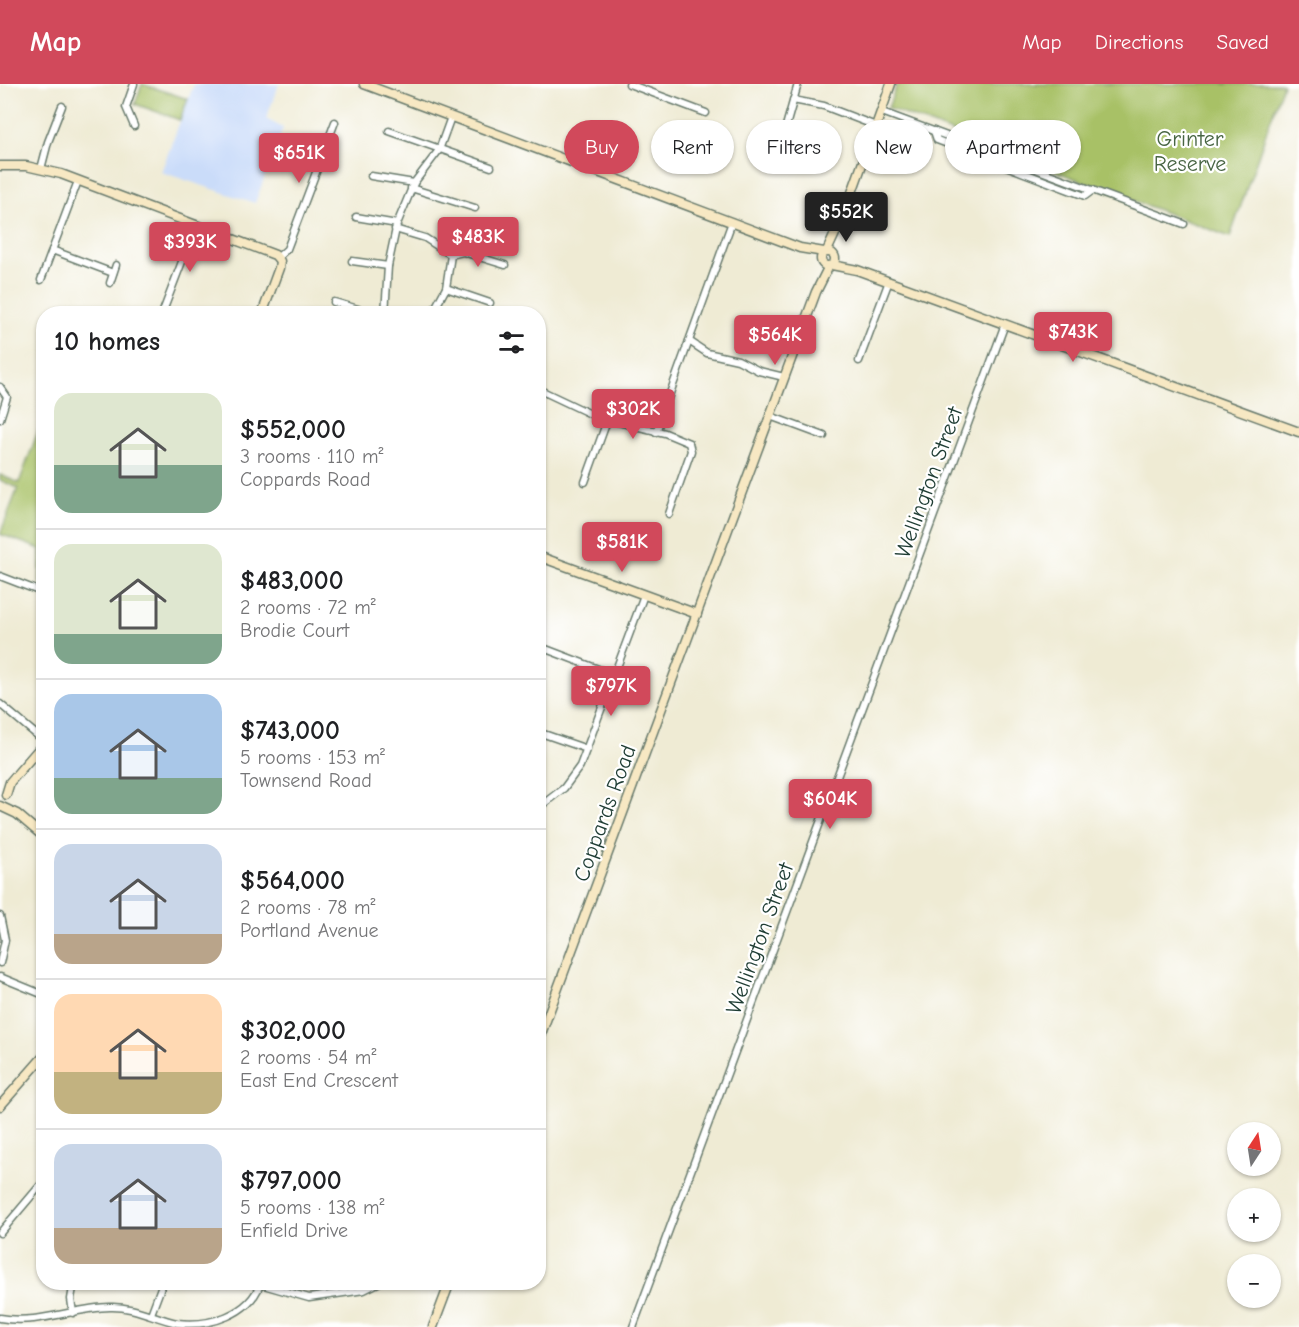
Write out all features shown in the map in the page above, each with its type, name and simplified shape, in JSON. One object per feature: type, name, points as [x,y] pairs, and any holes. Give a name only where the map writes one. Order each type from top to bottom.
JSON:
[{"type":"street","points":[[134,84],[126,107],[134,126]]},
{"type":"street","points":[[364,84],[857,270],[1299,432]]},
{"type":"street","points":[[629,84],[706,113]]},
{"type":"street","points":[[787,120],[798,84]]},
{"type":"street","name":"Coppards Road","points":[[879,120],[891,84]]},
{"type":"street","points":[[793,100],[824,106],[860,120]]},
{"type":"street","points":[[41,169],[48,142],[62,106]]},
{"type":"street","points":[[882,112],[1184,224]]},
{"type":"street","points":[[386,306],[388,266],[396,226],[413,185],[439,150],[451,117]]},
{"type":"street","points":[[278,257],[287,249],[335,122]]},
{"type":"street","points":[[389,131],[491,167]]},
{"type":"street","points":[[0,166],[41,169],[78,181],[278,257]]},
{"type":"street","name":"Coppards Road","points":[[546,1020],[858,174]]},
{"type":"street","points":[[371,176],[413,185],[475,208]]},
{"type":"street","points":[[41,280],[78,181]]},
{"type":"street","points":[[356,217],[396,226],[436,243],[451,255]]},
{"type":"street","points":[[656,432],[732,222]]},
{"type":"street","points":[[165,306],[196,225]]},
{"type":"street","points":[[52,250],[114,273]]},
{"type":"street","points":[[451,255],[463,252],[505,265]]},
{"type":"street","points":[[436,306],[446,288],[451,255]]},
{"type":"street","points":[[265,306],[279,268],[278,257]]},
{"type":"street","points":[[352,261],[388,266]]},
{"type":"street","points":[[110,283],[117,265]]},
{"type":"street","points":[[859,361],[889,281]]},
{"type":"street","points":[[446,288],[490,303]]},
{"type":"street","points":[[334,302],[348,306]]},
{"type":"street","name":"Wellington Street","points":[[633,1327],[1005,324]]},
{"type":"street","points":[[689,341],[707,353],[738,360],[759,372],[784,377]]},
{"type":"street","points":[[0,387],[7,397],[0,419]]},
{"type":"street","points":[[546,393],[607,421],[686,440],[691,447],[669,514]]},
{"type":"street","points":[[770,416],[824,436]]},
{"type":"street","points":[[585,482],[607,421]]},
{"type":"street","points":[[546,559],[697,614]]},
{"type":"street","points":[[0,576],[36,590]]},
{"type":"street","points":[[546,803],[556,796],[573,778],[587,750],[644,595]]},
{"type":"street","points":[[546,649],[614,675]]},
{"type":"street","points":[[0,704],[36,735]]},
{"type":"street","points":[[546,735],[587,750]]},
{"type":"street","points":[[36,751],[3,792],[0,806],[16,814],[36,830]]},
{"type":"street","points":[[3,792],[16,814]]},
{"type":"street","points":[[0,916],[5,940],[0,963]]},
{"type":"street","points":[[0,977],[36,992]]},
{"type":"street","points":[[0,1106],[36,1069]]},
{"type":"street","points":[[0,1233],[36,1190]]},
{"type":"street","points":[[73,1290],[73,1313]]},
{"type":"street","points":[[152,1314],[160,1290]]},
{"type":"street","points":[[0,1318],[34,1321],[120,1307],[152,1314],[178,1324],[200,1326],[235,1315],[253,1299],[258,1290]]},
{"type":"street","points":[[283,1290],[309,1298],[364,1290]]},
{"type":"street","points":[[433,1327],[447,1290]]},
{"type":"shaded area","points":[[194,84],[279,84],[266,119],[283,128],[255,203],[161,172]]},
{"type":"green space","points":[[142,84],[188,99],[180,120],[135,104]]},
{"type":"green space","name":"Grinter Reserve","points":[[897,84],[1283,84],[1230,237],[1063,174],[1081,174],[1081,120],[945,120],[945,130],[933,125],[933,120],[920,120],[888,108]]},
{"type":"green space","points":[[36,437],[36,548],[0,534],[18,488],[0,480],[0,475],[19,483]]}]
